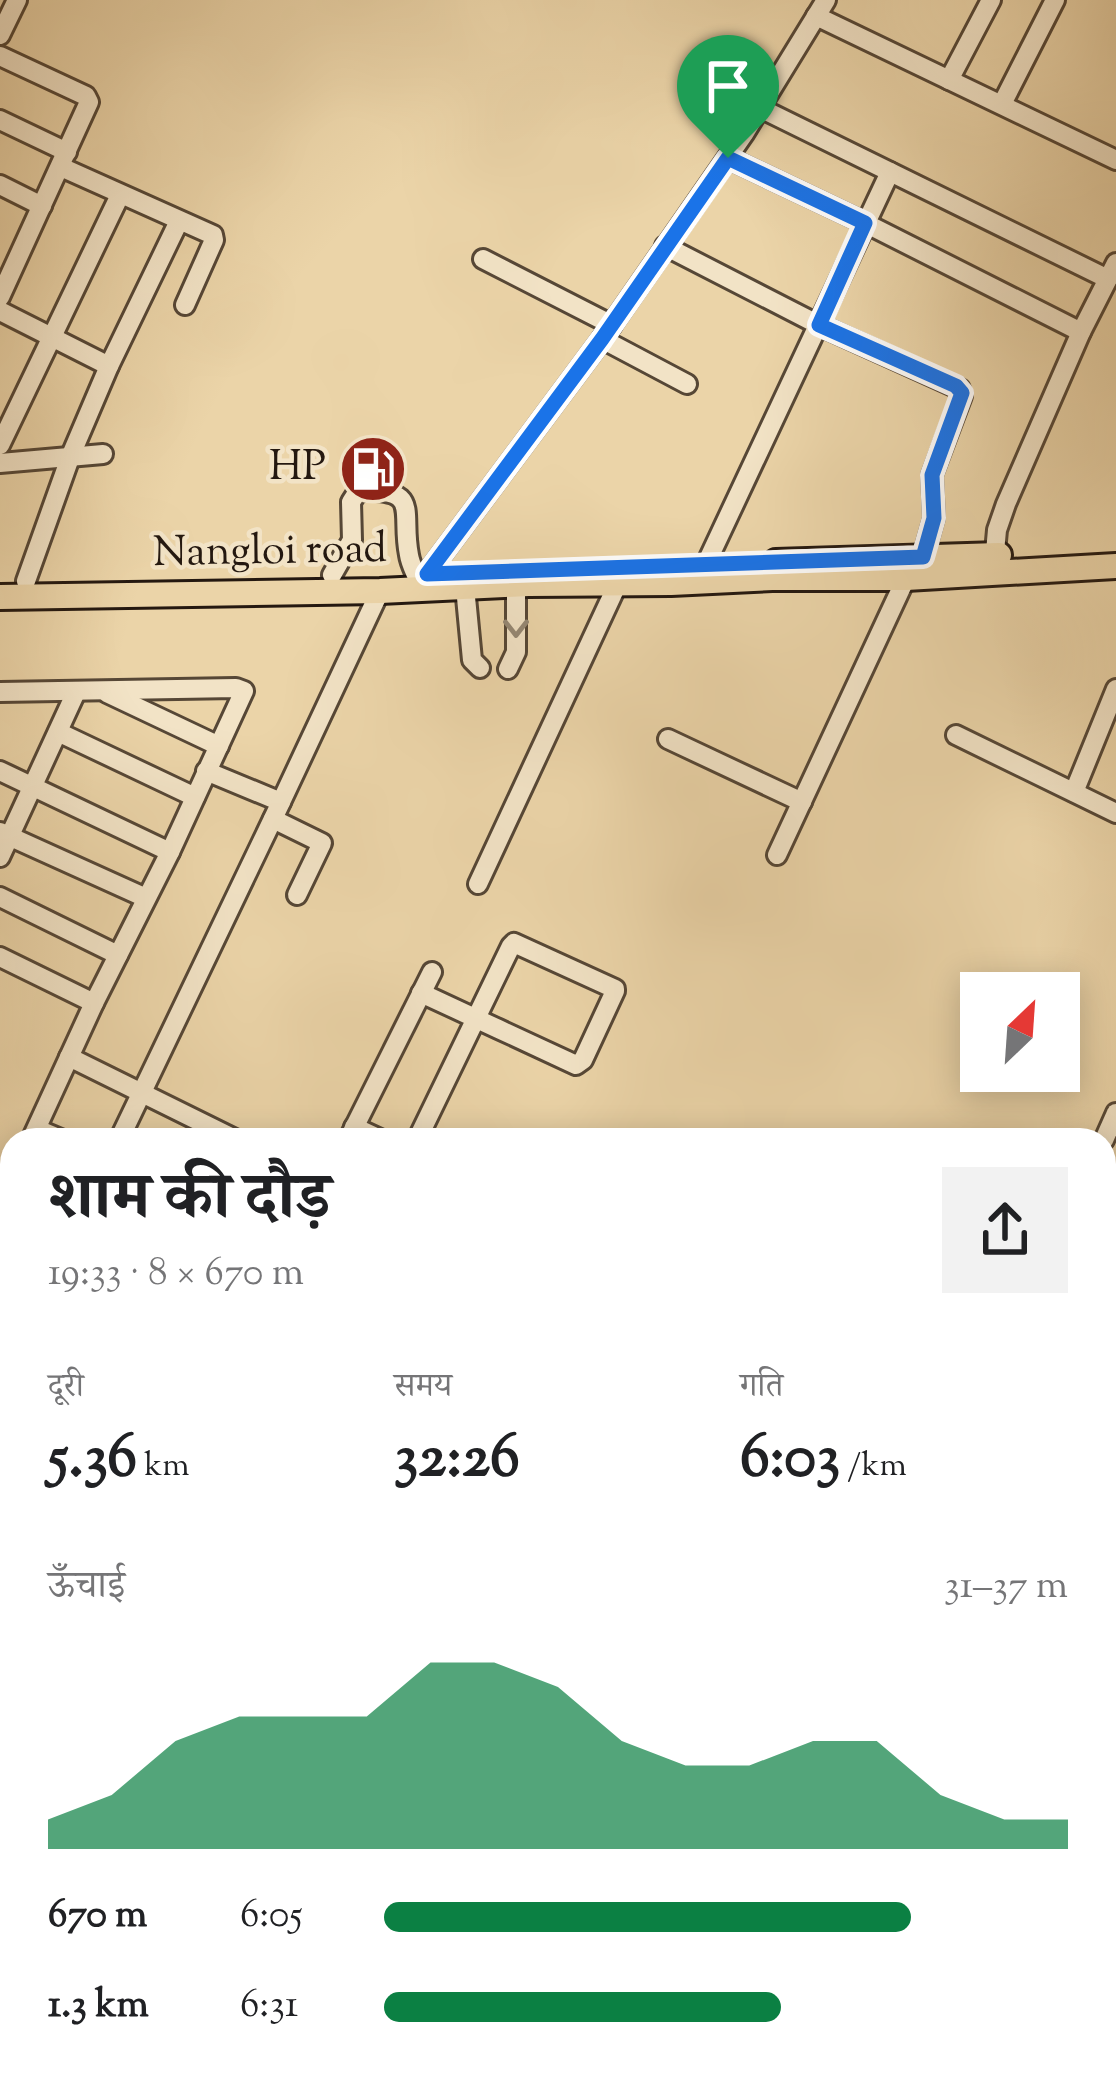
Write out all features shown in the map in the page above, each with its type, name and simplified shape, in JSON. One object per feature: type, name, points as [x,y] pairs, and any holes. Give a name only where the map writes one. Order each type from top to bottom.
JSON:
[{"type":"main road","points":[[0,581],[332,575],[423,579],[923,557],[994,563],[1116,552]]},
{"type":"main road","name":"Nangloi road","points":[[0,597],[380,591],[423,579],[465,586],[906,578],[994,563],[1116,566]]},
{"type":"street","points":[[0,35],[17,0]]},
{"type":"street","points":[[949,80],[991,0]]},
{"type":"street","points":[[1002,104],[1055,0]]},
{"type":"street","points":[[332,575],[352,540],[351,502],[358,491],[386,490],[399,497],[408,511],[409,554],[423,579],[607,332],[728,158],[821,8],[949,80],[1116,160]]},
{"type":"street","points":[[0,56],[88,98],[42,206],[9,252],[0,297]]},
{"type":"street","points":[[760,108],[1112,272],[1006,504],[997,530],[994,563]]},
{"type":"street","points":[[0,120],[120,195],[211,234],[214,238],[185,304]]},
{"type":"street","points":[[728,158],[1081,332]]},
{"type":"street","points":[[706,564],[890,172]]},
{"type":"street","points":[[0,185],[42,206]]},
{"type":"street","points":[[0,445],[120,195]]},
{"type":"street","points":[[26,581],[71,455],[179,221]]},
{"type":"street","points":[[665,246],[819,325],[956,386],[962,393],[932,475],[934,518],[923,557]]},
{"type":"street","points":[[484,260],[687,384]]},
{"type":"street","points":[[0,310],[109,366]]},
{"type":"street","points":[[0,463],[104,454]]},
{"type":"street","points":[[777,855],[906,578]]},
{"type":"street","points":[[478,884],[618,583]]},
{"type":"street","points":[[508,669],[517,652],[516,584]]},
{"type":"street","points":[[465,586],[472,660],[480,668]]},
{"type":"street","points":[[124,1128],[380,591]]},
{"type":"street","points":[[0,692],[242,688],[244,694],[37,1128]]},
{"type":"street","points":[[1074,792],[1108,729],[1116,689]]},
{"type":"street","points":[[102,691],[219,746]]},
{"type":"street","points":[[0,857],[5,834],[76,692]]},
{"type":"street","points":[[58,732],[195,797]]},
{"type":"street","points":[[956,735],[1116,813]]},
{"type":"street","points":[[668,739],[802,802]]},
{"type":"street","points":[[0,770],[170,852]]},
{"type":"street","points":[[206,771],[277,810],[322,843],[297,895]]},
{"type":"street","points":[[5,834],[146,898]]},
{"type":"street","points":[[0,897],[118,955]]},
{"type":"street","points":[[421,993],[478,1019],[576,1065],[615,989],[514,943],[478,1019],[423,1128]]},
{"type":"street","points":[[0,957],[94,1003]]},
{"type":"street","points":[[354,1128],[432,972]]},
{"type":"street","points":[[69,1057],[212,1128]]},
{"type":"place","name":"HP","points":[[373,469]]},
{"type":"route","points":[[728,158],[865,223],[819,325],[956,386],[962,393],[932,475],[934,518],[923,557],[427,574],[602,339],[728,158]]}]
